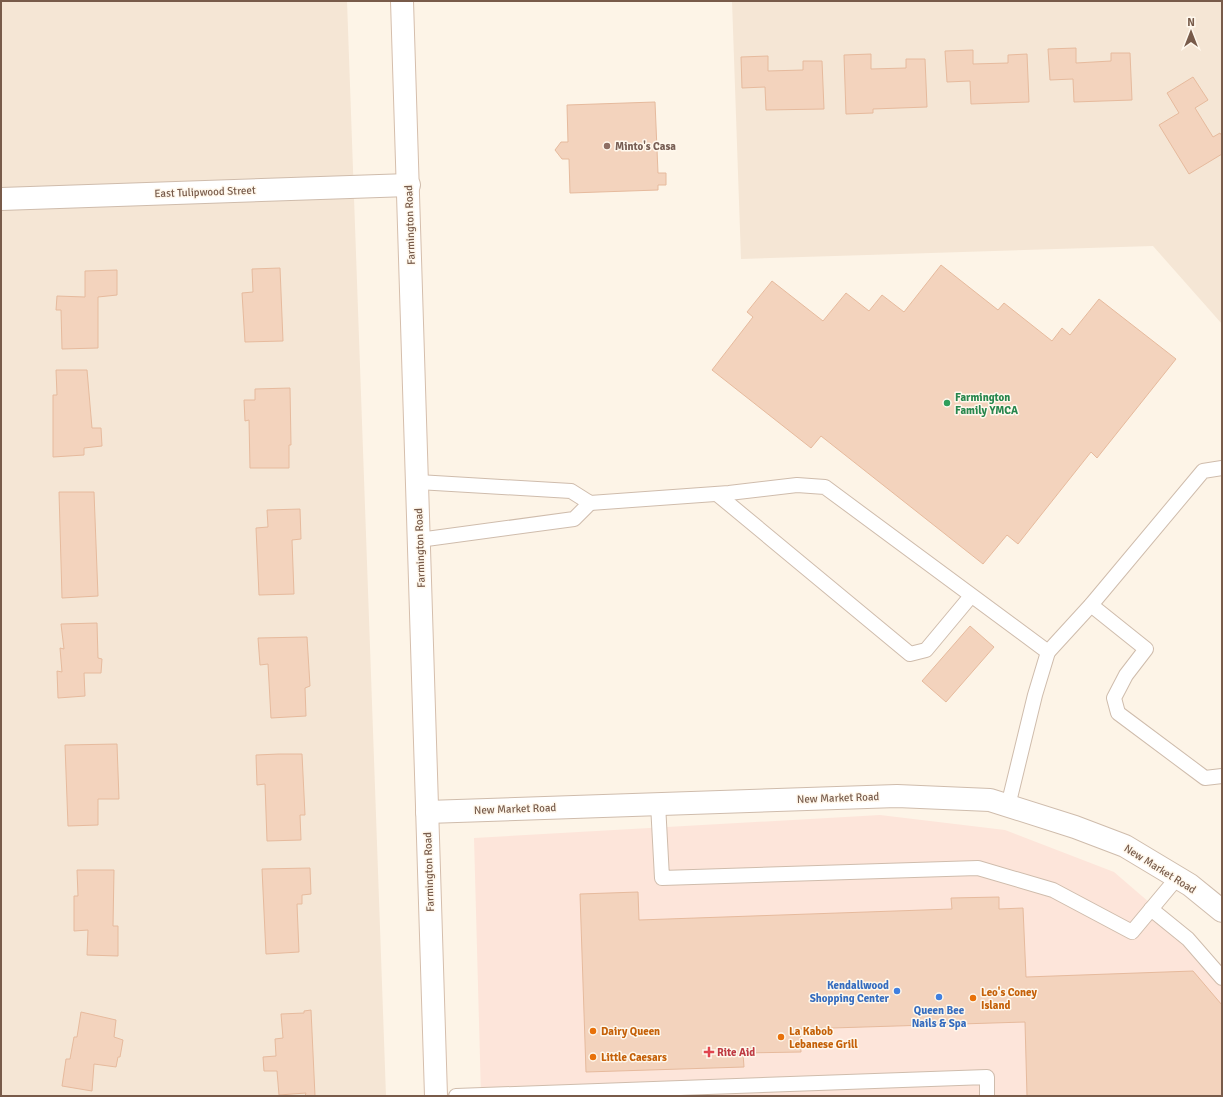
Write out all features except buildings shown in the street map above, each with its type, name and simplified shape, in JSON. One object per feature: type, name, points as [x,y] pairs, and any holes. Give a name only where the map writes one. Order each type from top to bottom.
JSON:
[{"type":"street","name":"Farmington Road","points":[[402,1],[409,185],[436,1096]]},
{"type":"street","name":"East Tulipwood Street","points":[[1,199],[409,185]]},
{"type":"street","name":"New Market Road","points":[[427,812],[897,796],[990,800],[1074,827],[1125,846],[1190,885],[1222,911]]},
{"type":"lane","points":[[1008,806],[1035,695],[1048,652],[1091,604],[1203,470],[1222,468]]},
{"type":"lane","points":[[418,482],[571,491],[590,503],[716,494],[797,485],[825,487],[1048,652]]},
{"type":"lane","points":[[716,494],[910,654],[926,650],[971,596]]},
{"type":"lane","points":[[419,540],[574,519],[590,503]]},
{"type":"lane","points":[[1091,604],[1146,649],[1126,675],[1114,698],[1118,713],[1205,778],[1222,776]]},
{"type":"lane","points":[[658,804],[662,878],[978,868],[1053,890],[1132,932],[1177,878]]},
{"type":"lane","points":[[1151,909],[1188,939],[1222,978]]},
{"type":"lane","points":[[456,1096],[986,1077],[987,1096]]},
{"type":"shaded area","points":[[1,1],[347,1],[386,1096],[1,1096]]},
{"type":"shaded area","points":[[732,1],[1222,1],[1222,324],[1153,246],[741,259]]},
{"type":"shaded area","points":[[880,815],[1005,830],[1114,872],[1222,965],[1222,1096],[481,1096],[474,838]]},
{"type":"place","name":"Minto's Casa","points":[[607,146]]},
{"type":"place","name":"Farmington Family YMCA","points":[[947,403]]},
{"type":"place","name":"Kendallwood Shopping Center","points":[[897,991]]},
{"type":"place","name":"Queen Bee Nails & Spa","points":[[939,997]]},
{"type":"place","name":"Leo's Coney Island","points":[[973,998]]},
{"type":"place","name":"Dairy Queen","points":[[593,1031]]},
{"type":"place","name":"La Kabob Lebanese Grill","points":[[781,1037]]},
{"type":"place","name":"Rite Aid","points":[[709,1052]]},
{"type":"place","name":"Little Caesars","points":[[593,1057]]}]
